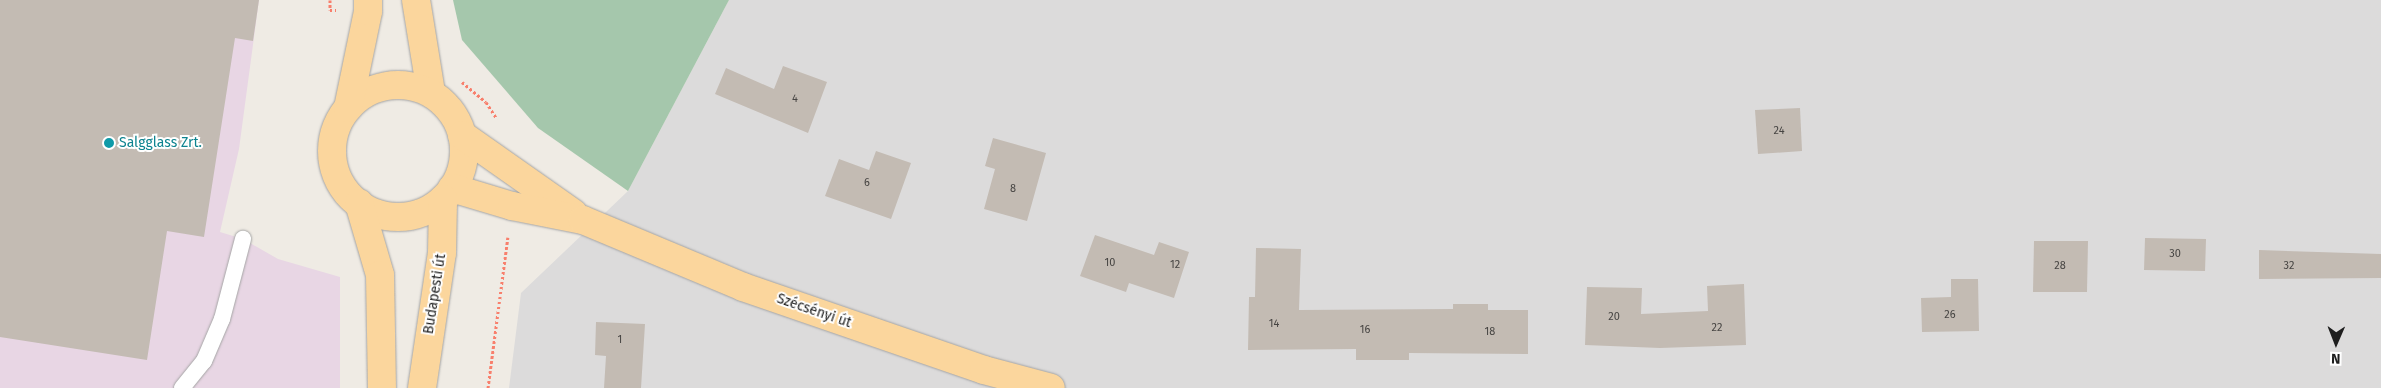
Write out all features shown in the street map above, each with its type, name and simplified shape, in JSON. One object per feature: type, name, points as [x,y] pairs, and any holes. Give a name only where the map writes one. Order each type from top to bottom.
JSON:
[{"type":"main road","points":[[348,108],[371,90],[386,86],[402,85],[431,93],[451,111],[462,135],[463,163],[448,193],[421,212],[395,217],[382,215],[359,203],[343,186],[334,168],[332,147],[336,128],[348,108],[368,12],[368,0]]},
{"type":"main road","points":[[416,0],[431,93]]},
{"type":"main road","name":"Szécsényi út","points":[[462,135],[583,220]]},
{"type":"main road","name":"Szécsényi út","points":[[448,193],[583,220],[743,287],[984,370],[1051,388]]},
{"type":"main road","name":"Budapesti út","points":[[422,388],[442,253],[448,193]]},
{"type":"main road","points":[[359,203],[380,275],[382,388]]},
{"type":"lane","points":[[182,388],[204,361],[222,319],[243,239]]},
{"type":"path","points":[[330,0],[330,10],[340,10]]},
{"type":"path","points":[[488,388],[512,206]]},
{"type":"shaded area","name":"Salgglass Zrt.","points":[[0,0],[259,0],[239,149],[220,232],[243,239],[278,259],[340,277],[340,388],[0,388]]},
{"type":"shaded area","points":[[729,0],[2381,0],[2381,388],[509,388],[521,293],[628,191]]},
{"type":"green space","points":[[453,0],[729,0],[628,191],[538,128],[462,40]]},
{"type":"building","name":"Salgglass Zrt.","points":[[0,0],[259,0],[253,41],[235,38],[204,237],[167,231],[147,360],[0,337]]},
{"type":"building","points":[[783,66],[827,82],[808,133],[715,94],[726,68],[774,89]]},
{"type":"building","points":[[1800,108],[1802,151],[1758,154],[1755,110]]},
{"type":"building","points":[[993,138],[1046,153],[1027,221],[984,209],[995,169],[985,166]]},
{"type":"building","points":[[876,151],[911,163],[891,219],[825,196],[839,159],[869,170]]},
{"type":"building","points":[[1095,235],[1154,255],[1159,242],[1189,252],[1174,298],[1129,283],[1126,292],[1080,276]]},
{"type":"building","points":[[2145,238],[2206,239],[2205,271],[2144,270]]},
{"type":"building","points":[[2034,241],[2088,241],[2087,292],[2033,292]]},
{"type":"building","points":[[1256,248],[1301,249],[1299,310],[1453,309],[1453,304],[1488,304],[1488,310],[1528,310],[1528,354],[1409,353],[1409,360],[1356,360],[1356,349],[1248,350],[1249,297],[1255,297]]},
{"type":"building","points":[[2259,250],[2381,254],[2381,278],[2259,279]]},
{"type":"building","points":[[1951,279],[1978,279],[1979,331],[1922,332],[1921,298],[1951,297]]},
{"type":"building","points":[[1744,284],[1746,345],[1660,348],[1585,345],[1587,287],[1642,288],[1641,314],[1708,311],[1707,286]]},
{"type":"building","points":[[596,322],[645,324],[641,388],[604,388],[606,356],[595,355]]},
{"type":"place","name":"Salgglass Zrt.","points":[[109,143]]}]
